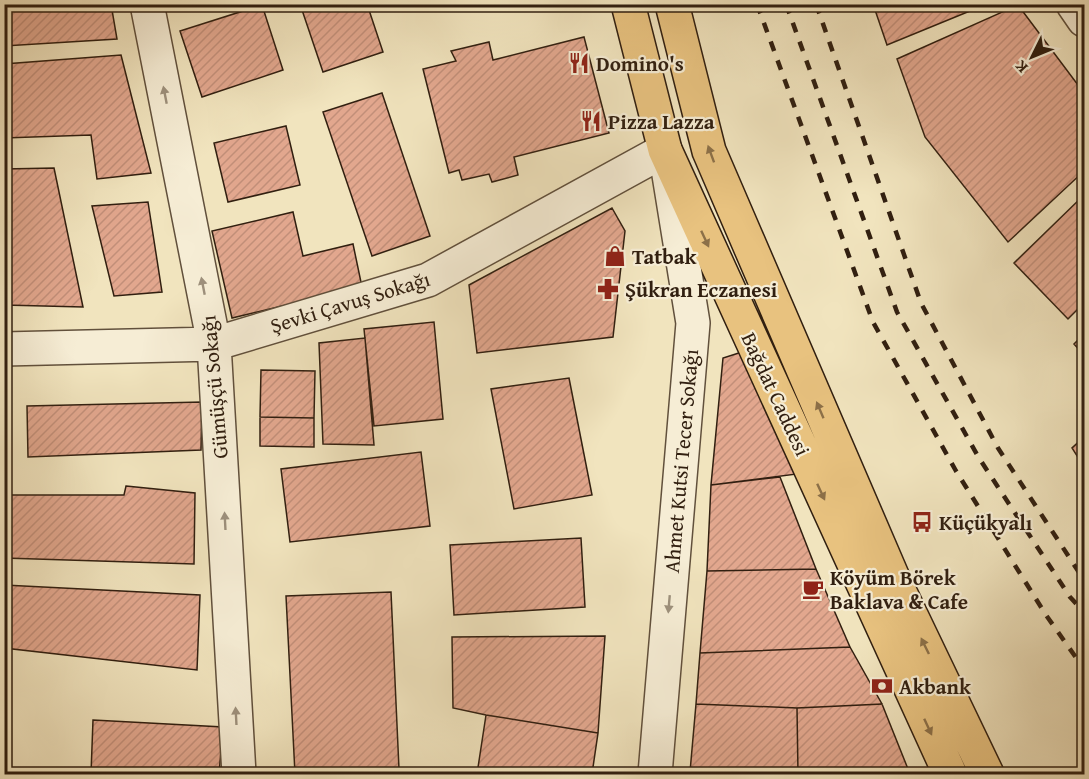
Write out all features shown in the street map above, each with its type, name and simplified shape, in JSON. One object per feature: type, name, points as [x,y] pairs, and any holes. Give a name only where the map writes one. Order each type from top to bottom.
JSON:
[{"type":"main road","name":"Bağdat Caddesi","points":[[628,4],[665,150],[950,774]]},
{"type":"main road","name":"Bağdat Caddesi","points":[[672,4],[709,152],[893,578],[987,774]]},
{"type":"street","name":"Gümüşçü Sokağı","points":[[147,4],[214,344],[239,774]]},
{"type":"street","points":[[1072,4],[1084,20]]},
{"type":"street","name":"Şevki Çavuş Sokağı","points":[[4,349],[214,344],[428,280],[665,150]]},
{"type":"street","name":"Ahmet Kutsi Tecer Sokağı","points":[[655,774],[693,323],[665,150]]},
{"type":"building","points":[[4,4],[111,4],[117,39],[4,46]]},
{"type":"building","points":[[300,4],[367,4],[383,52],[323,72]]},
{"type":"building","points":[[424,4],[573,4],[573,8],[424,11]]},
{"type":"building","points":[[873,4],[987,4],[887,45]]},
{"type":"building","points":[[262,5],[283,70],[202,97],[180,31]]},
{"type":"building","points":[[1018,5],[1084,93],[1084,171],[1008,242],[925,137],[897,59]]},
{"type":"building","points":[[584,37],[609,133],[514,157],[518,175],[492,182],[489,174],[462,180],[459,170],[449,173],[423,69],[456,61],[451,51],[489,42],[493,60]]},
{"type":"building","points":[[121,55],[151,173],[97,179],[91,135],[4,138],[4,64]]},
{"type":"building","points":[[382,93],[430,236],[372,256],[323,112]]},
{"type":"building","points":[[286,126],[300,185],[228,202],[214,143]]},
{"type":"building","points":[[54,168],[83,307],[4,305],[4,169]]},
{"type":"building","points":[[1084,195],[1084,303],[1068,319],[1014,263]]},
{"type":"building","points":[[148,202],[162,292],[114,296],[92,206]]},
{"type":"building","points":[[612,208],[625,231],[613,337],[477,353],[469,285]]},
{"type":"building","points":[[293,212],[303,256],[353,244],[362,287],[232,318],[212,231]]},
{"type":"building","points":[[434,322],[443,419],[374,426],[364,329]]},
{"type":"building","points":[[1084,334],[1084,355],[1074,344]]},
{"type":"building","points":[[365,338],[374,445],[323,444],[319,343]]},
{"type":"building","points":[[742,352],[797,474],[711,485],[723,358]]},
{"type":"building","points":[[261,370],[315,371],[314,418],[260,417]]},
{"type":"building","points":[[569,378],[592,495],[514,509],[491,389]]},
{"type":"building","points":[[202,402],[201,450],[28,457],[27,406]]},
{"type":"building","points":[[260,417],[314,418],[314,447],[260,446]]},
{"type":"building","points":[[1084,437],[1084,467],[1072,448]]},
{"type":"building","points":[[421,452],[430,526],[290,542],[281,469]]},
{"type":"building","points":[[780,477],[816,569],[707,571],[711,485]]},
{"type":"building","points":[[126,486],[195,493],[194,564],[4,558],[4,495],[124,495]]},
{"type":"building","points":[[581,538],[585,607],[454,615],[450,545]]},
{"type":"building","points":[[816,569],[850,647],[700,653],[707,571]]},
{"type":"building","points":[[4,585],[200,595],[197,670],[4,648]]},
{"type":"building","points":[[391,592],[399,769],[295,774],[286,596]]},
{"type":"building","points":[[605,636],[598,733],[453,708],[452,637]]},
{"type":"building","points":[[850,647],[882,704],[797,708],[696,704],[700,653]]},
{"type":"building","points":[[696,704],[797,708],[798,774],[690,772]]},
{"type":"building","points":[[882,704],[910,774],[798,774],[797,708]]},
{"type":"building","points":[[486,715],[598,733],[592,774],[477,774]]},
{"type":"building","points":[[93,720],[223,727],[219,774],[91,774]]},
{"type":"railway","points":[[757,4],[873,322],[956,471],[1046,615],[1084,669]]},
{"type":"railway","points":[[786,4],[897,312],[979,458],[1070,597],[1084,612]]},
{"type":"railway","points":[[816,4],[921,303],[998,448],[1084,580]]},
{"type":"place","name":"Domino's","points":[[579,63]]},
{"type":"place","name":"Pizza Lazza","points":[[591,121]]},
{"type":"place","name":"Tatbak","points":[[615,256]]},
{"type":"place","name":"Şükran Eczanesi","points":[[608,289]]},
{"type":"place","name":"Küçükyalı","points":[[922,522]]},
{"type":"place","name":"Köyüm Börek Baklava & Cafe","points":[[813,589]]},
{"type":"place","name":"Akbank","points":[[882,686]]}]
